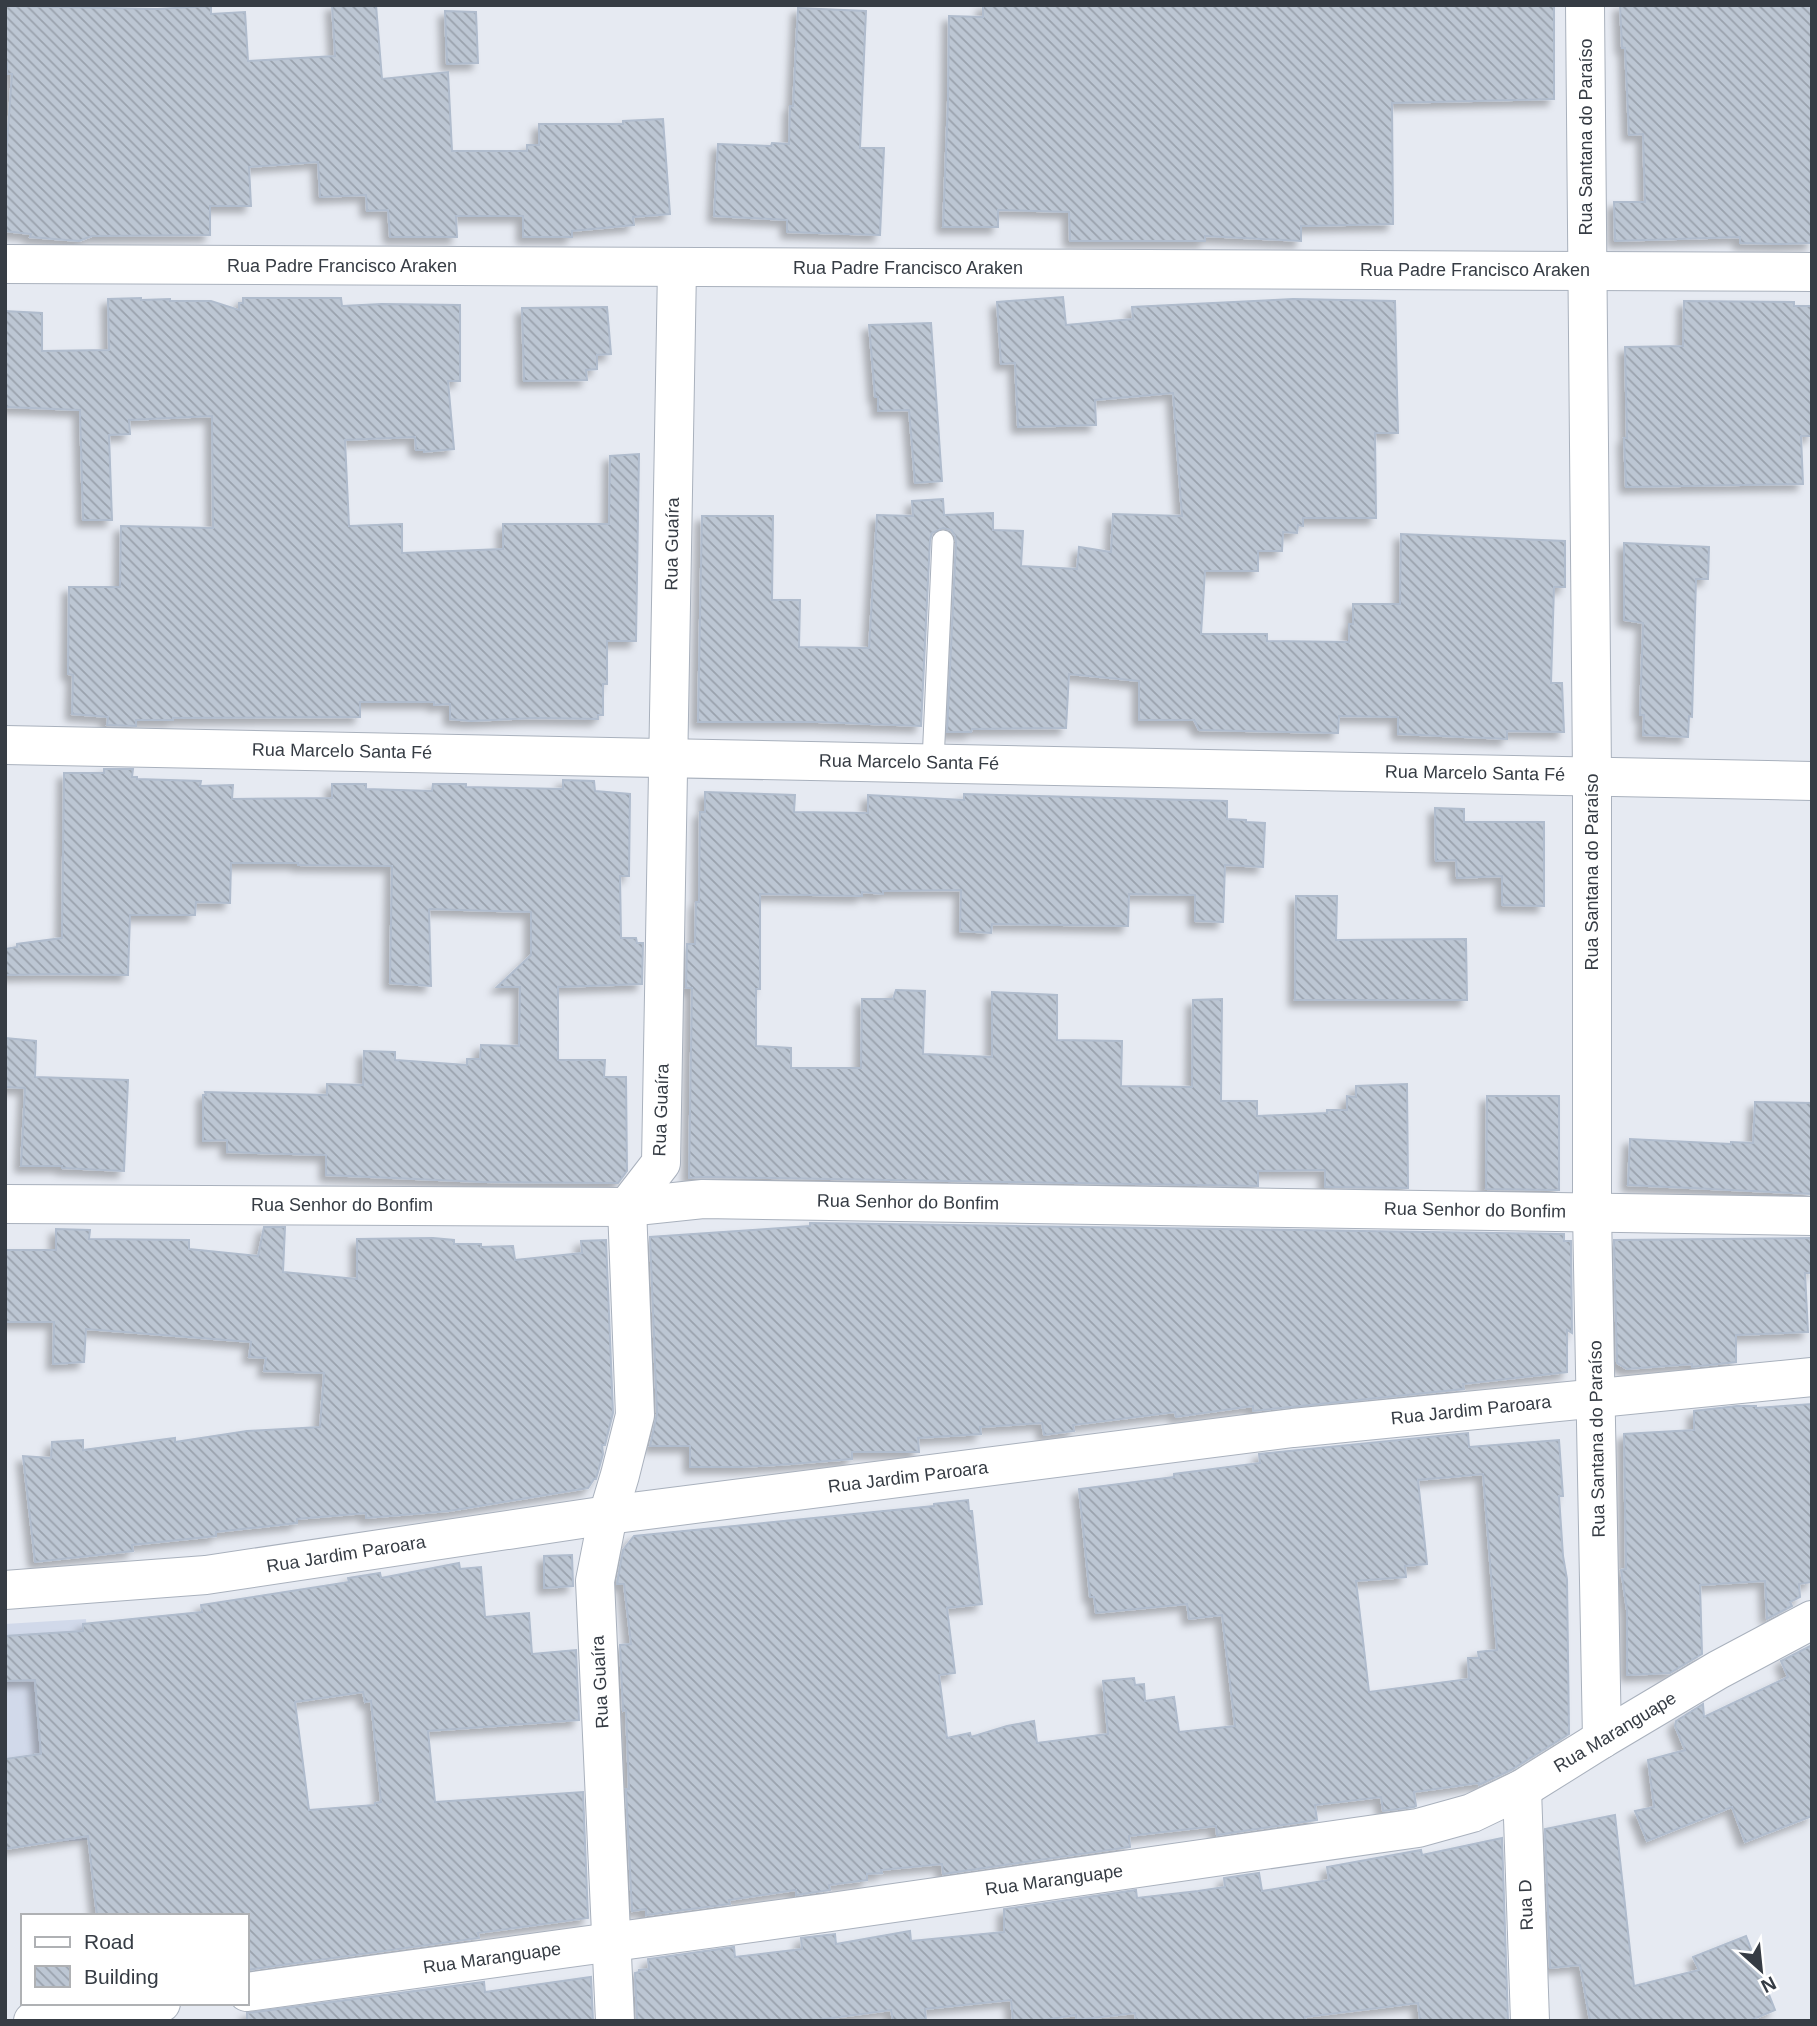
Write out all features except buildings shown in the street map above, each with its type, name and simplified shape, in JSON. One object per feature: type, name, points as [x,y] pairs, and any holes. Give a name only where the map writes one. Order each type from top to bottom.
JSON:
[{"type":"street","name":"Rua Santana do Paraíso","points":[[1585,5],[1592,775],[1592,1212],[1602,1739]]},
{"type":"street","name":"Rua Padre Francisco Araken","points":[[5,264],[1812,272]]},
{"type":"street","name":"Rua Guaíra","points":[[615,2021],[595,1581],[608,1515],[635,1415],[627,1207],[661,1163],[677,268]]},
{"type":"street","name":"Rua Marcelo Santa Fé","points":[[5,745],[1812,781]]},
{"type":"street","name":"Rua Senhor do Bonfim","points":[[5,1203],[627,1207],[703,1199],[1812,1216]]},
{"type":"street","name":"Rua Jardim Paroara","points":[[5,1590],[206,1575],[608,1515],[1293,1428],[1812,1377]]},
{"type":"street","name":"Rua Maranguape","points":[[248,1992],[1418,1828],[1472,1814],[1522,1789],[1718,1670],[1812,1620]]},
{"type":"street","name":"Rua D","points":[[1522,1789],[1530,2021]]},
{"type":"street","points":[[33,2021],[147,2005]]},
{"type":"lane","points":[[933,762],[943,541]]},
{"type":"shaded area","points":[[86,1619],[100,1839],[5,1846],[5,1624]]}]
